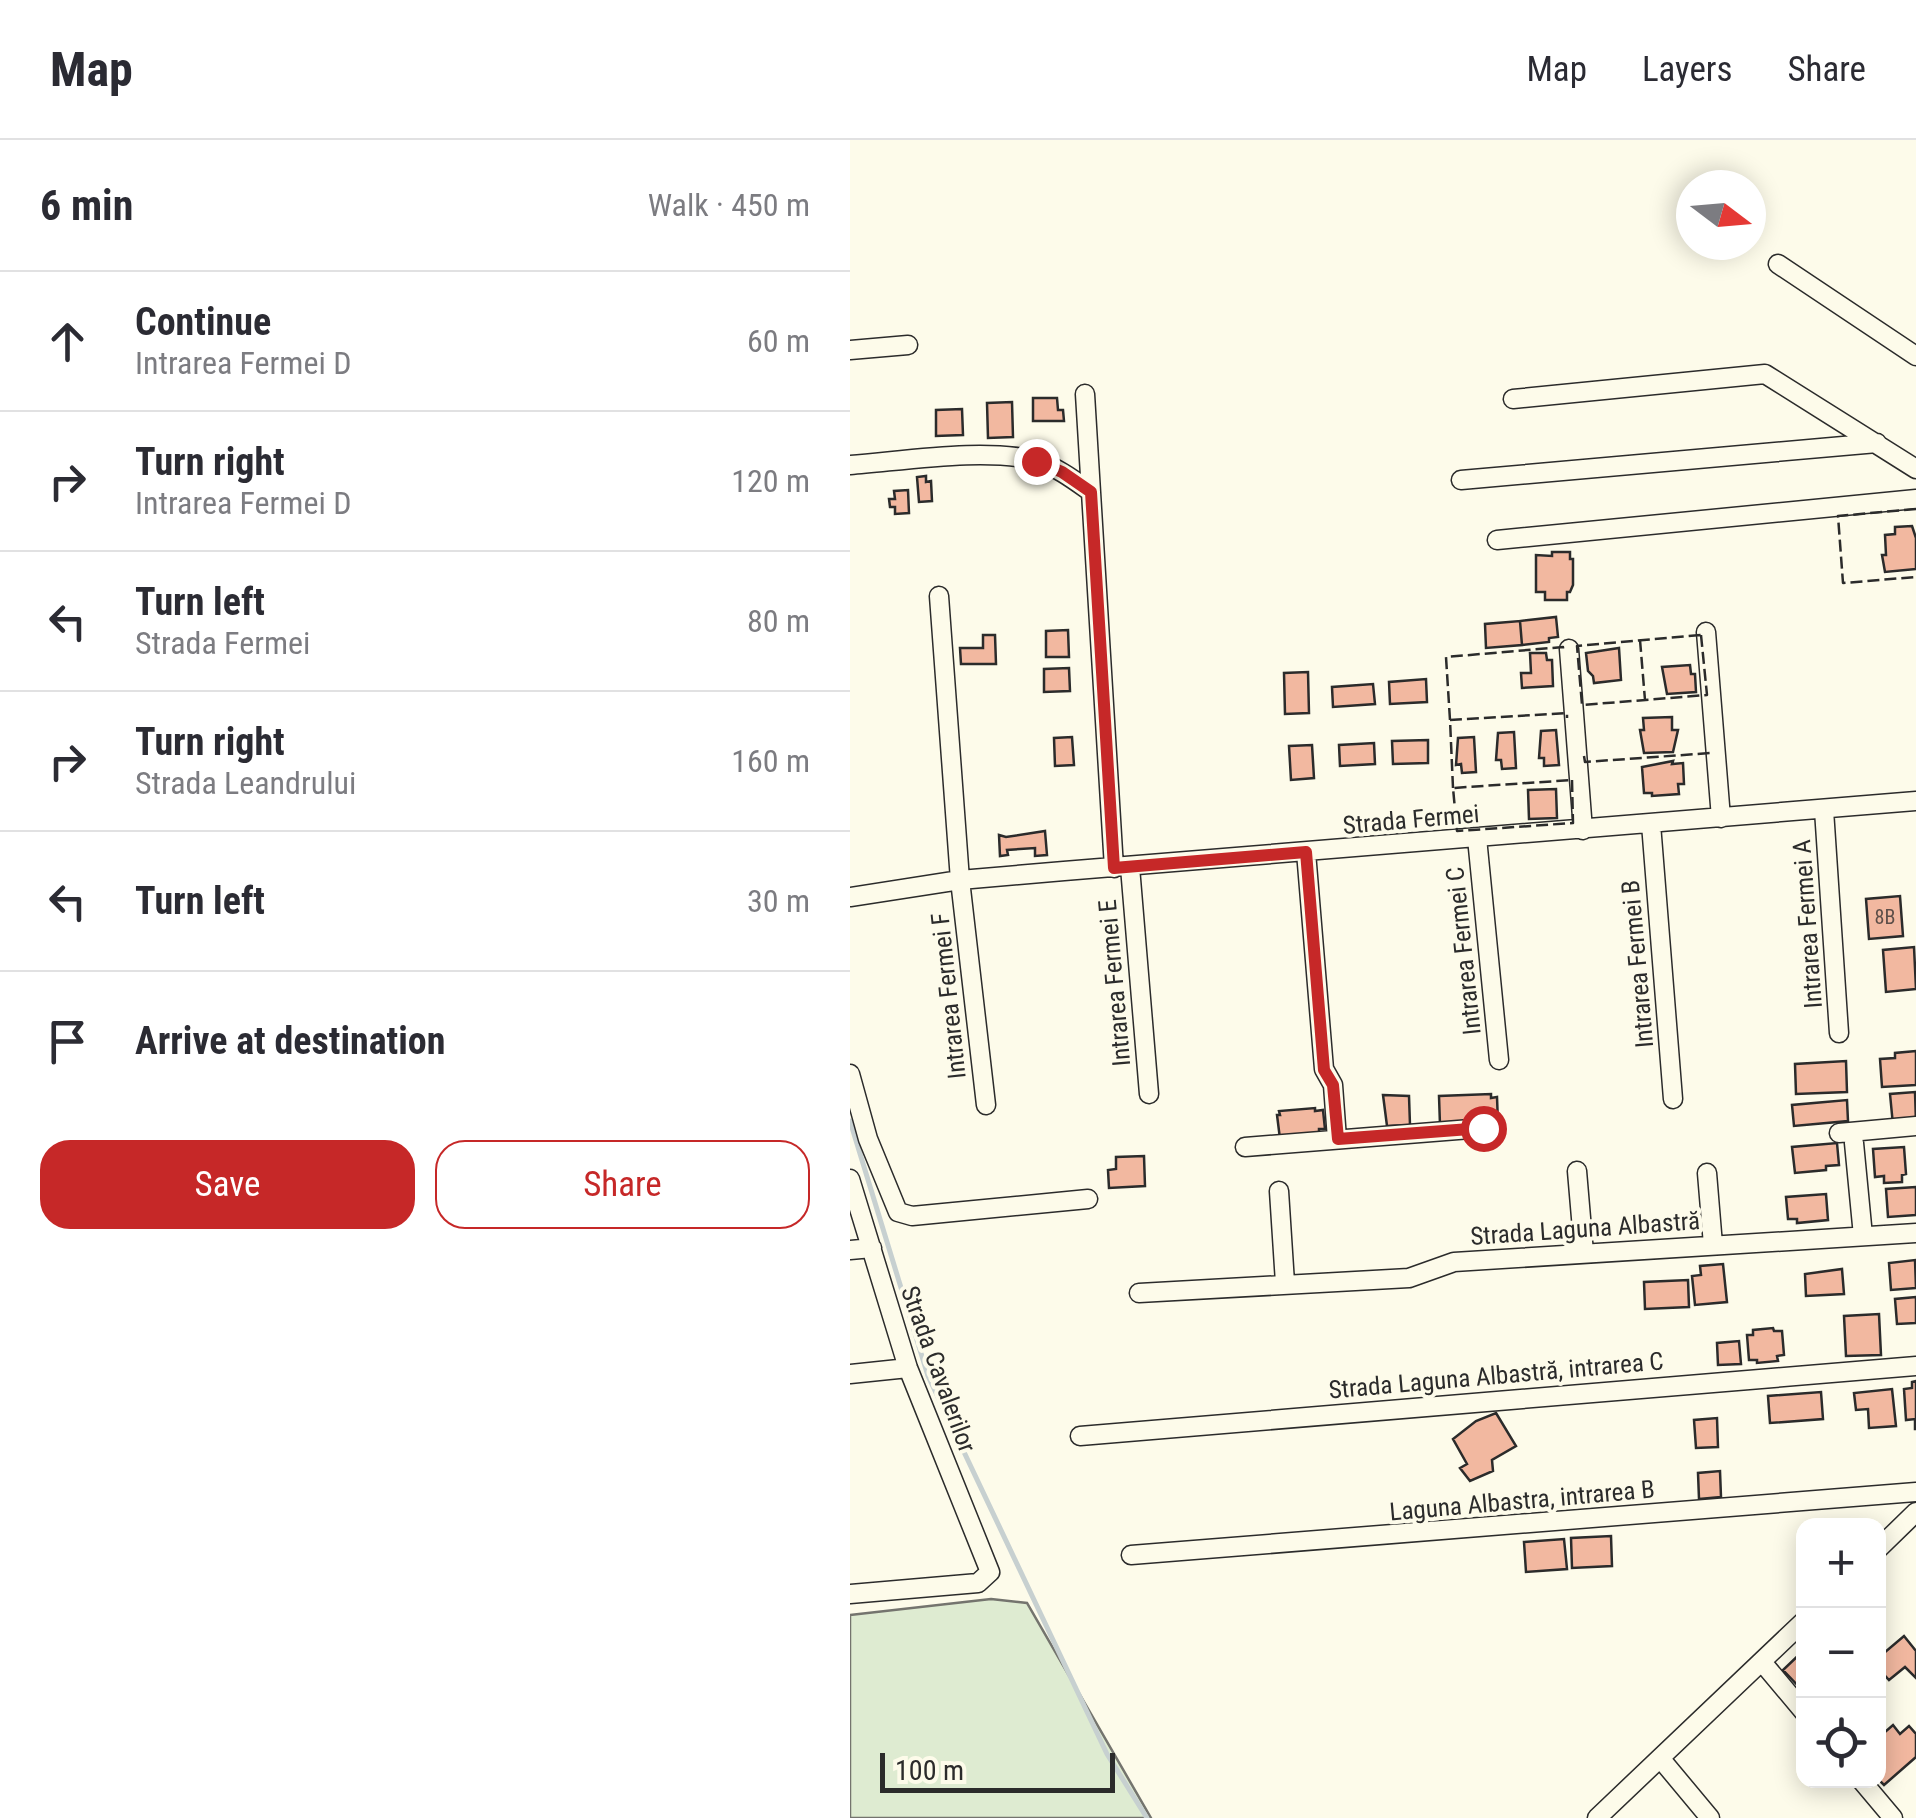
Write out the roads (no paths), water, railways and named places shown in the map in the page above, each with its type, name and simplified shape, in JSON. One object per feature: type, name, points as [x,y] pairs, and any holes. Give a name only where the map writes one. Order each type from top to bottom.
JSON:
[{"type":"street","points":[[1778,264],[1916,356]]},
{"type":"street","points":[[850,350],[908,345]]},
{"type":"street","points":[[1513,399],[1765,374],[1916,469]]},
{"type":"street","name":"Intrarea Fermei E","points":[[1086,394],[1122,867],[1149,1094]]},
{"type":"street","points":[[1461,480],[1877,443]]},
{"type":"street","points":[[850,465],[996,456],[1036,461],[1062,472],[1091,492]]},
{"type":"street","points":[[1497,540],[1916,499]]},
{"type":"street","name":"Intrarea Fermei F","points":[[940,596],[960,880],[986,1106]]},
{"type":"street","points":[[1706,632],[1721,818]]},
{"type":"street","points":[[1570,648],[1583,830]]},
{"type":"street","name":"Strada Fermei","points":[[850,897],[960,880],[1916,802]]},
{"type":"street","name":"Intrarea Fermei A","points":[[1824,810],[1839,1034]]},
{"type":"street","name":"Intrarea Fermei B","points":[[1651,824],[1673,1099]]},
{"type":"street","name":"Intrarea Fermei C","points":[[1477,838],[1498,1060]]},
{"type":"street","points":[[1306,852],[1324,1070],[1333,1085],[1338,1139]]},
{"type":"street","points":[[850,1074],[868,1139],[898,1212],[912,1216],[1088,1199]]},
{"type":"street","points":[[1863,1236],[1847,1138],[1916,1126]]},
{"type":"street","points":[[1245,1148],[1483,1128]]},
{"type":"street","points":[[1578,1172],[1584,1253]]},
{"type":"street","points":[[1707,1173],[1713,1245]]},
{"type":"street","name":"Strada Cavalerilor","points":[[850,1179],[908,1368],[990,1572],[978,1582],[850,1594]]},
{"type":"street","points":[[1279,1191],[1285,1283]]},
{"type":"street","name":"Strada Laguna Albastră","points":[[1140,1294],[1409,1278],[1454,1262],[1916,1233]]},
{"type":"street","points":[[850,1250],[872,1248]]},
{"type":"street","name":"Strada Laguna Albastră, intrarea C","points":[[1080,1436],[1916,1366]]},
{"type":"street","points":[[850,1374],[908,1368]]},
{"type":"street","name":"Laguna Albastra, intrarea B","points":[[1131,1555],[1916,1492]]},
{"type":"street","points":[[1886,1541],[1916,1512]]},
{"type":"street","points":[[1597,1818],[1796,1630]]},
{"type":"street","points":[[1762,1662],[1796,1702]]},
{"type":"street","points":[[1660,1758],[1710,1818]]},
{"type":"street","points":[[1869,1788],[1893,1818]]},
{"type":"waterway","points":[[850,1121],[928,1376],[1107,1754],[1147,1818]]}]
